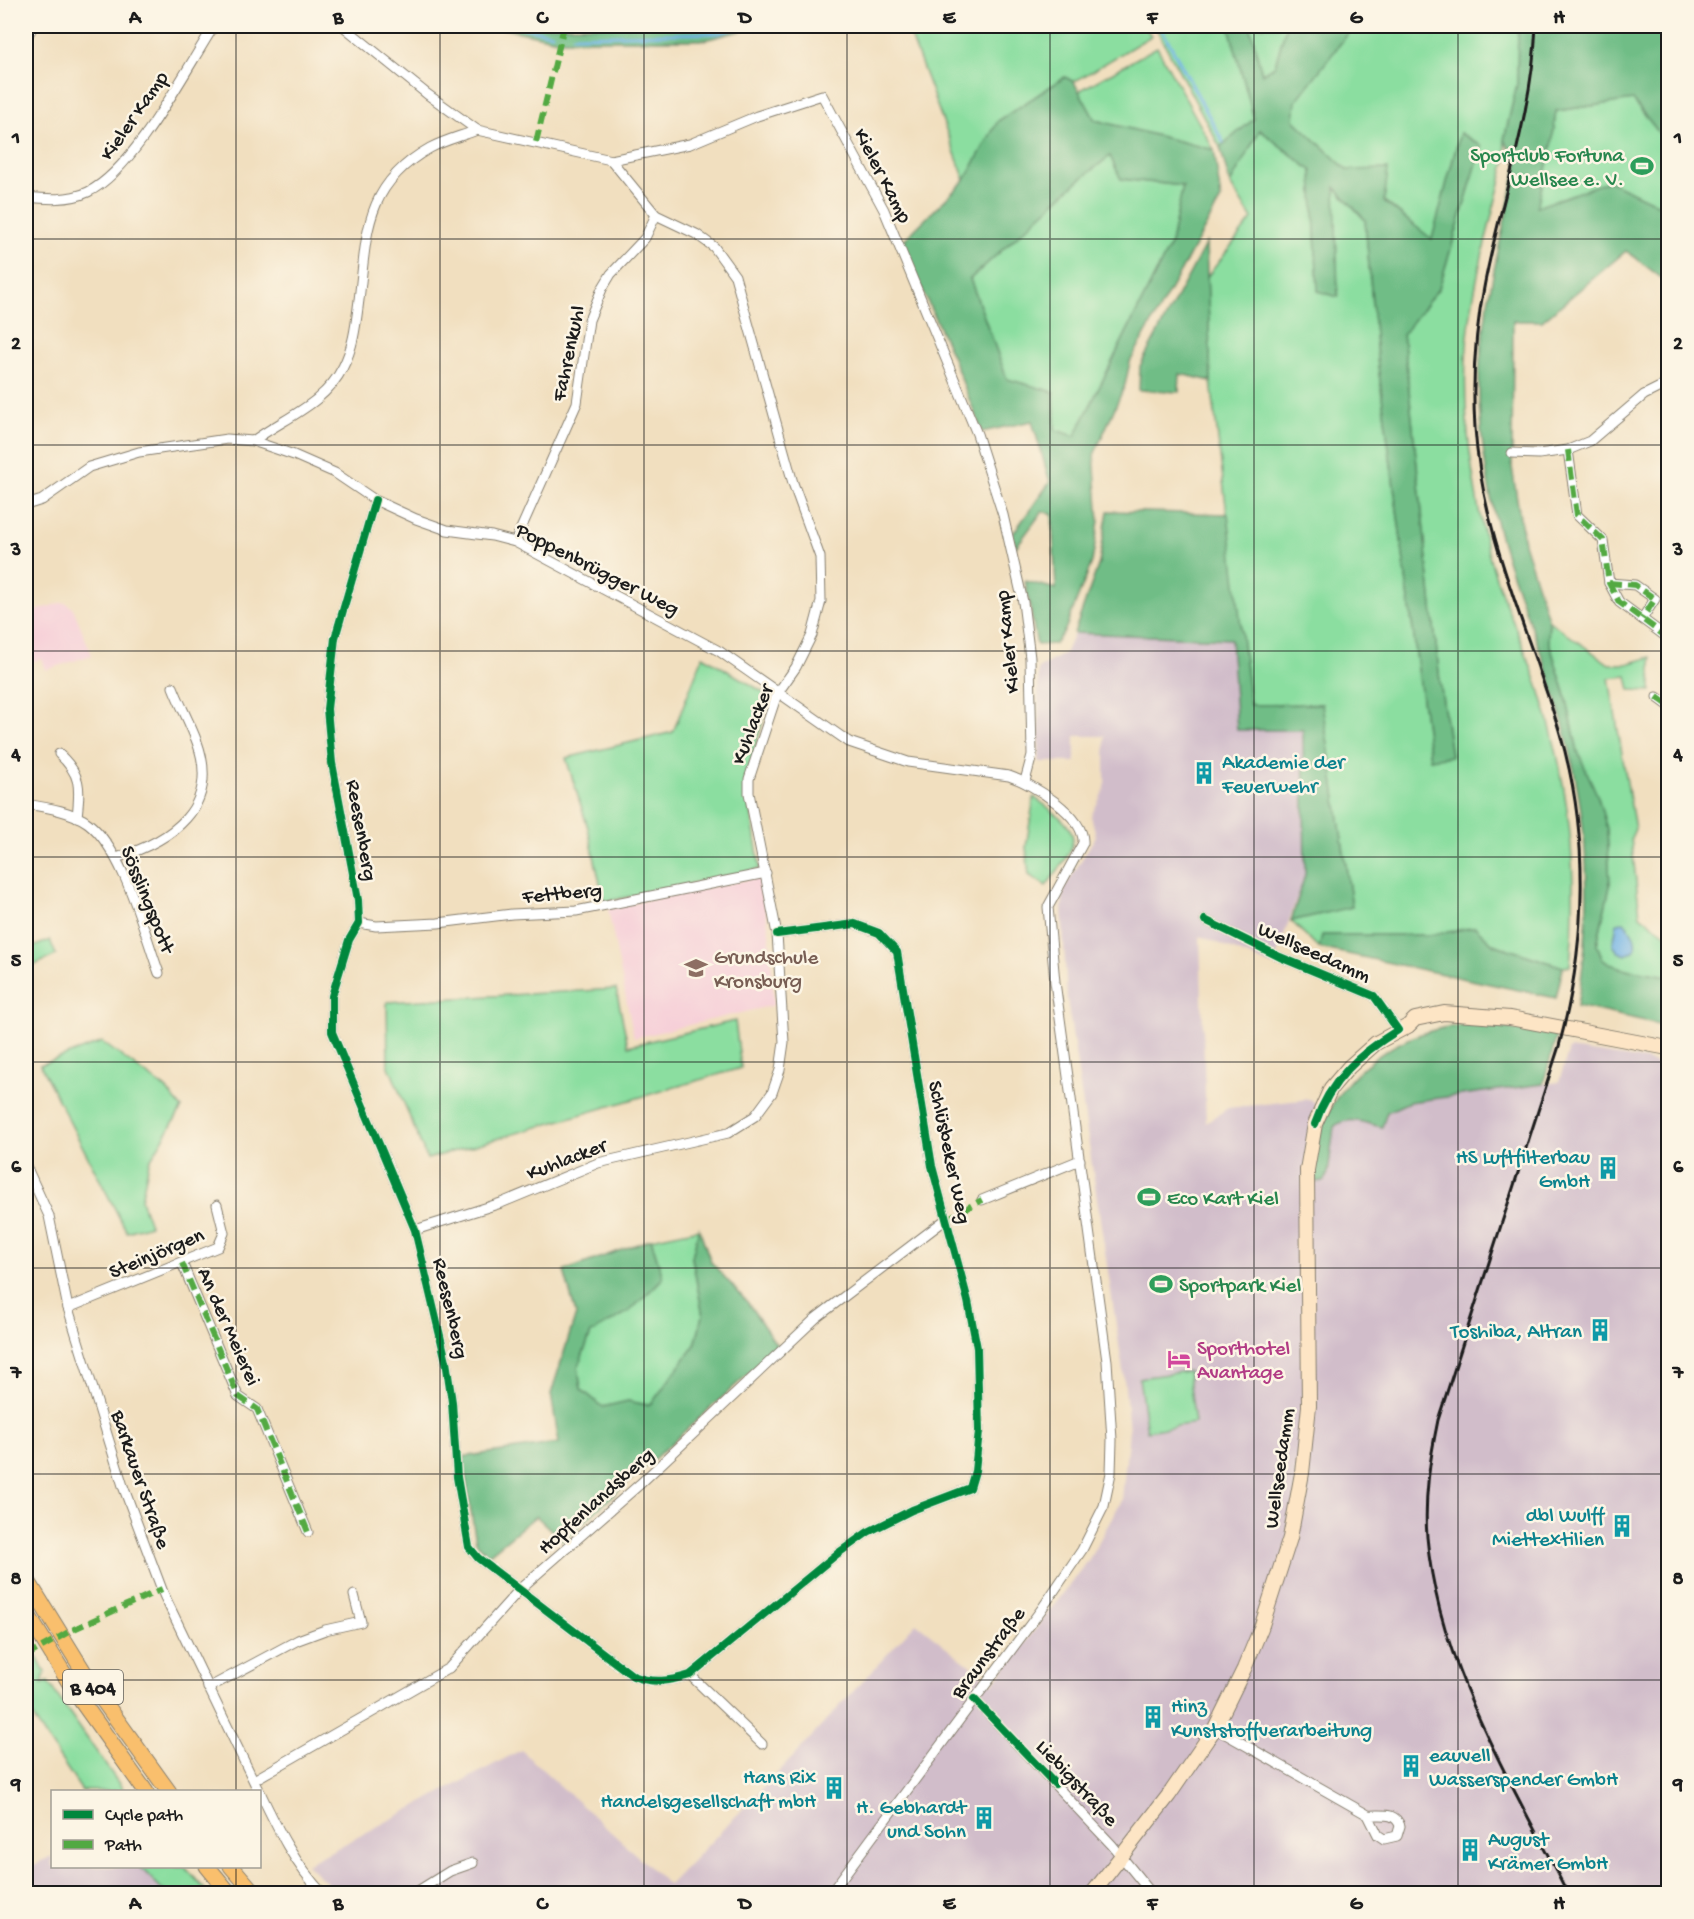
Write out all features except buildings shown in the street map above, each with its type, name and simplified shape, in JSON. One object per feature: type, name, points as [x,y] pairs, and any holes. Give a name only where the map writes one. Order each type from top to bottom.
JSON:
[{"type":"highway","name":"B 404","points":[[26,1578],[92,1685],[168,1790]]},
{"type":"highway","name":"B 404","points":[[26,1612],[77,1695],[145,1790]]},
{"type":"highway","points":[[209,1868],[231,1893]]},
{"type":"highway","points":[[233,1868],[255,1893]]},
{"type":"main road","name":"Wellseedamm","points":[[1092,1893],[1169,1795],[1215,1728],[1261,1628],[1290,1538],[1302,1473],[1310,1369],[1306,1183],[1310,1141],[1323,1103],[1340,1076],[1369,1048],[1403,1028],[1418,1027],[1454,1015],[1501,1017],[1668,1048]]},
{"type":"street","points":[[26,39],[33,26]]},
{"type":"street","name":"Kieler Kamp","points":[[26,196],[46,199],[72,198],[93,189],[111,177],[143,138],[214,26]]},
{"type":"street","name":"Kieler Kamp","points":[[343,26],[427,94],[477,130],[611,160],[690,144],[757,116],[822,95],[884,210],[977,434],[1003,515],[1023,602],[1030,658],[1032,755],[1025,781]]},
{"type":"street","points":[[253,441],[276,425],[295,417],[325,392],[343,368],[354,338],[368,228],[378,196],[399,169],[430,148],[477,130]]},
{"type":"street","name":"Kuhlacker","points":[[415,1230],[501,1203],[598,1163],[728,1133],[755,1116],[772,1093],[780,1070],[784,1042],[777,934],[749,793],[749,779],[777,694],[796,667],[812,635],[820,601],[820,557],[794,483],[735,276],[714,247],[696,234],[656,215],[611,160]]},
{"type":"street","name":"Fahrenkuhl","points":[[515,542],[577,403],[589,320],[602,289],[611,274],[645,238],[656,215]]},
{"type":"street","points":[[1512,453],[1539,454],[1568,450],[1590,441],[1638,399],[1668,383]]},
{"type":"street","name":"Poppenbrügger Weg","points":[[26,505],[42,500],[88,466],[139,452],[227,439],[253,441],[335,473],[375,500],[447,530],[492,536],[515,542],[740,663],[777,694],[849,742],[908,762],[992,772],[1025,781],[1078,822],[1084,832],[1083,843],[1048,907]]},
{"type":"street","points":[[1568,450],[1577,515],[1603,540],[1609,583],[1619,602],[1668,638]]},
{"type":"street","name":"Reesenberg","points":[[375,500],[335,638],[327,709],[332,763],[358,900],[359,923],[349,940],[332,996],[332,1032],[415,1230],[446,1361],[452,1402],[457,1477],[469,1547],[478,1558],[522,1588],[633,1676],[648,1682],[669,1681],[690,1675],[837,1554],[894,1519],[970,1488]]},
{"type":"street","points":[[1609,583],[1635,585],[1655,599],[1642,619]]},
{"type":"street","points":[[116,858],[144,849],[170,835],[197,805],[202,785],[202,762],[198,744],[173,687]]},
{"type":"street","points":[[1657,697],[1668,705]]},
{"type":"street","points":[[59,754],[75,770],[80,791],[77,817]]},
{"type":"street","name":"Sösslingspott","points":[[26,804],[77,817],[102,837],[116,858],[159,973]]},
{"type":"street","name":"Fettberg","points":[[359,923],[376,926],[438,923],[512,914],[576,911],[766,873]]},
{"type":"street","name":"Braunstraße","points":[[830,1893],[1071,1567],[1104,1506],[1111,1473],[1111,1408],[1055,982],[1048,907]]},
{"type":"street","name":"Wellseedamm","points":[[1205,920],[1280,957],[1374,996],[1403,1028]]},
{"type":"street","name":"Schlüsbeker Weg","points":[[777,934],[855,924],[879,933],[897,952],[920,1098],[945,1220],[968,1301],[977,1348],[979,1431],[975,1471],[970,1488]]},
{"type":"street","points":[[982,1200],[1080,1160]]},
{"type":"street","name":"Barkauer Straße","points":[[26,1166],[49,1216],[68,1308],[123,1486],[164,1595],[258,1790]]},
{"type":"street","name":"Steinjörgen","points":[[68,1308],[218,1247],[224,1233],[217,1205]]},
{"type":"street","name":"Hopfenlandsberg","points":[[254,1780],[449,1668],[522,1588],[640,1484],[816,1318],[945,1220]]},
{"type":"street","name":"An der Meierei","points":[[182,1263],[238,1396],[257,1409],[308,1532]]},
{"type":"street","points":[[208,1688],[305,1637],[361,1622],[354,1595]]},
{"type":"street","points":[[690,1675],[762,1744]]},
{"type":"street","name":"Liebigstraße","points":[[974,1698],[1122,1857],[1152,1893]]},
{"type":"street","points":[[1215,1728],[1368,1815]]},
{"type":"street","name":"Barkauer Straße","points":[[261,1796],[291,1853],[305,1874],[323,1893]]},
{"type":"street","points":[[413,1893],[450,1871],[473,1863]]},
{"type":"shaded area","points":[[66,603],[73,608],[92,655],[46,670],[42,659],[26,663],[26,614]]},
{"type":"shaded area","points":[[1074,633],[1231,638],[1237,730],[1303,730],[1305,875],[1273,966],[1200,936],[1206,1123],[1228,1108],[1310,1099],[1328,1114],[1387,1112],[1409,1102],[1559,1082],[1569,1049],[1645,1060],[1668,1067],[1668,1893],[339,1894],[307,1864],[521,1750],[669,1885],[793,1757],[916,1623],[993,1684],[1088,1561],[1122,1500],[1129,1430],[1124,1378],[1067,999],[1062,908],[1064,889],[1096,836],[1091,816],[1105,788],[1105,736],[1075,736],[1075,762],[1039,762],[1038,669],[1066,652]]},
{"type":"shaded area","name":"Grundschule Kronsburg","points":[[760,877],[769,931],[774,1005],[634,1038],[608,909]]},
{"type":"shaded area","points":[[51,1856],[51,1868],[141,1868],[166,1893],[26,1894],[26,1869]]},
{"type":"green space","points":[[491,26],[759,26],[705,40],[558,40]]},
{"type":"green space","points":[[907,26],[1145,26],[1151,36],[1074,82],[1065,77],[998,121],[965,180]]},
{"type":"green space","points":[[1155,26],[1229,26],[1254,119],[1220,147]]},
{"type":"green space","points":[[1229,26],[1250,26],[1262,74],[1275,66],[1286,26],[1354,26],[1296,101],[1294,120],[1347,170],[1388,169],[1384,202],[1432,239],[1460,133],[1482,146],[1439,288],[1403,334],[1440,682],[1451,756],[1430,759],[1377,358],[1365,220],[1335,187],[1338,297],[1318,291],[1312,171],[1260,130],[1230,184],[1220,147],[1254,119]]},
{"type":"green space","points":[[1250,26],[1286,26],[1275,66],[1261,74]]},
{"type":"green space","points":[[1354,26],[1518,26],[1517,84],[1504,140],[1507,155],[1482,256],[1468,333],[1465,381],[1467,425],[1472,470],[1489,555],[1539,689],[1558,758],[1572,860],[1570,966],[1563,967],[1493,944],[1475,927],[1432,935],[1323,935],[1319,948],[1291,921],[1352,907],[1322,704],[1250,705],[1211,381],[1207,277],[1252,219],[1230,184],[1260,130],[1312,171],[1318,291],[1338,297],[1334,186],[1365,220],[1377,358],[1430,759],[1451,755],[1440,682],[1403,334],[1439,288],[1482,146],[1460,133],[1432,240],[1347,170],[1294,120],[1295,101]]},
{"type":"green space","points":[[1518,26],[1668,26],[1668,131],[1659,133],[1633,100],[1556,111],[1552,144],[1537,207],[1609,181],[1668,209],[1668,283],[1626,251],[1542,321],[1513,321],[1512,467],[1524,543],[1549,621],[1548,639],[1566,696],[1578,752],[1598,797],[1607,829],[1610,886],[1597,944],[1602,959],[1619,968],[1668,976],[1668,1026],[1577,1006],[1587,920],[1587,878],[1579,795],[1560,713],[1502,542],[1485,465],[1480,414],[1480,363],[1491,287],[1518,162],[1504,140],[1517,84]]},
{"type":"green space","points":[[1157,47],[1214,150],[1095,120],[1079,91]]},
{"type":"green space","points":[[1065,77],[1074,82],[1095,120],[1214,150],[1221,199],[1130,362],[1125,385],[1094,455],[1099,521],[1092,562],[1065,630],[1055,644],[1037,645],[1025,581],[1056,589],[1052,513],[1042,512],[1016,547],[1012,535],[1050,482],[1032,421],[982,432],[953,358],[901,243],[965,180],[998,121]],"holes":[[[1110,156],[1121,179],[1183,186],[1171,243],[1075,436],[1055,430],[1054,392],[1007,379],[970,279],[1078,181]]]},
{"type":"green space","points":[[1633,100],[1659,133],[1668,131],[1668,209],[1609,181],[1536,208],[1552,144],[1556,111]]},
{"type":"green space","points":[[1110,156],[1121,179],[1183,186],[1171,243],[1075,436],[1055,430],[1054,392],[1007,379],[970,279],[1078,181]]},
{"type":"green space","points":[[1206,243],[1211,381],[1180,374],[1179,392],[1139,390],[1140,366]]},
{"type":"green space","points":[[1108,511],[1228,514],[1250,705],[1322,704],[1352,907],[1291,921],[1305,875],[1303,730],[1237,730],[1231,639],[1074,633],[1099,563]]},
{"type":"green space","points":[[1549,621],[1609,664],[1627,664],[1651,657],[1651,691],[1630,690],[1627,676],[1609,678],[1635,829],[1631,838],[1640,915],[1668,936],[1668,976],[1619,968],[1602,959],[1597,944],[1610,886],[1607,829],[1578,752],[1566,696],[1548,639]]},
{"type":"green space","points":[[703,656],[770,696],[746,779],[760,869],[604,902],[588,828],[566,758],[673,732]]},
{"type":"green space","points":[[1034,797],[1062,819],[1073,837],[1067,856],[1046,886],[1029,875],[1026,847]]},
{"type":"green space","points":[[1475,927],[1493,944],[1563,967],[1556,998],[1319,948],[1322,935],[1432,935]]},
{"type":"green space","points":[[50,940],[56,955],[26,969],[26,950]]},
{"type":"green space","points":[[616,989],[628,1046],[735,1021],[741,1068],[427,1159],[388,1064],[387,1002]]},
{"type":"green space","points":[[1473,1024],[1557,1035],[1543,1084],[1409,1102],[1387,1112],[1382,1127],[1351,1120],[1339,1123],[1334,1127],[1328,1173],[1324,1181],[1314,1182],[1313,1164],[1325,1120],[1338,1097],[1354,1076],[1374,1059],[1396,1045],[1420,1034],[1446,1027]]},
{"type":"green space","points":[[102,1042],[166,1089],[182,1108],[149,1162],[141,1200],[150,1225],[127,1232],[40,1065]]},
{"type":"green space","points":[[699,1228],[711,1262],[748,1303],[778,1347],[563,1541],[536,1516],[488,1555],[476,1542],[462,1457],[559,1443],[551,1394],[576,1314],[564,1271],[651,1239],[663,1278],[630,1311],[591,1333],[578,1367],[581,1389],[603,1407],[628,1401],[647,1405],[652,1403],[695,1345],[703,1316],[692,1257]]},
{"type":"green space","points":[[699,1229],[692,1258],[703,1316],[695,1345],[652,1403],[647,1405],[628,1401],[603,1407],[581,1389],[578,1367],[591,1333],[630,1311],[663,1278],[651,1239]]},
{"type":"green space","points":[[1188,1371],[1195,1423],[1147,1431],[1139,1378]]},
{"type":"green space","points":[[35,1654],[45,1672],[42,1684],[48,1682],[123,1790],[81,1790],[26,1707],[26,1658]]},
{"type":"green space","points":[[141,1868],[186,1868],[208,1893],[166,1893]]},
{"type":"water","points":[[1624,922],[1635,938],[1635,950],[1626,955],[1618,952],[1613,945],[1617,923]]},
{"type":"waterway","points":[[573,36],[719,33],[745,26]]},
{"type":"waterway","points":[[1160,26],[1223,142]]},
{"type":"waterway","points":[[524,28],[552,34]]},
{"type":"railway","points":[[1536,26],[1523,123],[1492,250],[1479,318],[1474,373],[1475,428],[1479,468],[1496,544],[1547,692],[1569,769],[1580,848],[1579,928],[1575,968],[1559,1046],[1438,1420],[1428,1478],[1426,1522],[1434,1584],[1461,1676],[1501,1765],[1568,1894]]},
{"type":"marked path","points":[[536,142],[564,26]]},
{"type":"marked path","points":[[1568,450],[1577,515],[1603,540],[1609,583],[1619,602],[1668,638]]},
{"type":"marked path","points":[[1609,583],[1635,585],[1655,599],[1642,619]]},
{"type":"marked path","points":[[1657,697],[1668,705]]},
{"type":"marked path","points":[[945,1220],[982,1200]]},
{"type":"marked path","points":[[182,1263],[238,1396],[257,1409],[308,1532]]},
{"type":"marked path","points":[[26,1656],[74,1629],[162,1589]]},
{"type":"cycle path","points":[[375,500],[335,638],[327,709],[332,763],[358,900],[359,923],[349,940],[332,996],[332,1032],[415,1230],[446,1361],[452,1402],[457,1477],[469,1547],[478,1558],[633,1676],[648,1680],[669,1680],[690,1675],[837,1554],[868,1532],[912,1510],[970,1488],[975,1471],[979,1431],[977,1348],[968,1301],[932,1166],[897,952],[879,933],[855,924],[777,934]]},
{"type":"cycle path","points":[[1205,920],[1280,957],[1374,996],[1398,1030],[1348,1069],[1329,1094],[1315,1124]]},
{"type":"cycle path","points":[[974,1699],[1055,1784]]},
{"type":"place","name":"Sportclub Fortuna Wellsee e. V.","points":[[1642,166]]},
{"type":"place","name":"Akademie der Feuerwehr","points":[[1204,773]]},
{"type":"place","name":"Grundschule Kronsburg","points":[[696,968]]},
{"type":"place","name":"HS Luftfilterbau GmbH","points":[[1608,1168]]},
{"type":"place","name":"Eco Kart Kiel","points":[[1149,1197]]},
{"type":"place","name":"Sportpark Kiel","points":[[1161,1284]]},
{"type":"place","name":"Toshiba, Altran","points":[[1600,1330]]},
{"type":"place","name":"Sporthotel Avantage","points":[[1179,1359]]},
{"type":"place","name":"dbl Wulff Miettextilien","points":[[1622,1526]]},
{"type":"place","name":"Hinz Kunststoffverarbeitung","points":[[1153,1717]]},
{"type":"place","name":"eauvell Wasserspender GmbH","points":[[1411,1766]]},
{"type":"place","name":"Hans Rix Handelsgesellschaft mbH","points":[[834,1788]]},
{"type":"place","name":"H. Gebhardt und Sohn","points":[[984,1818]]},
{"type":"place","name":"August Krämer GmbH","points":[[1470,1850]]}]
